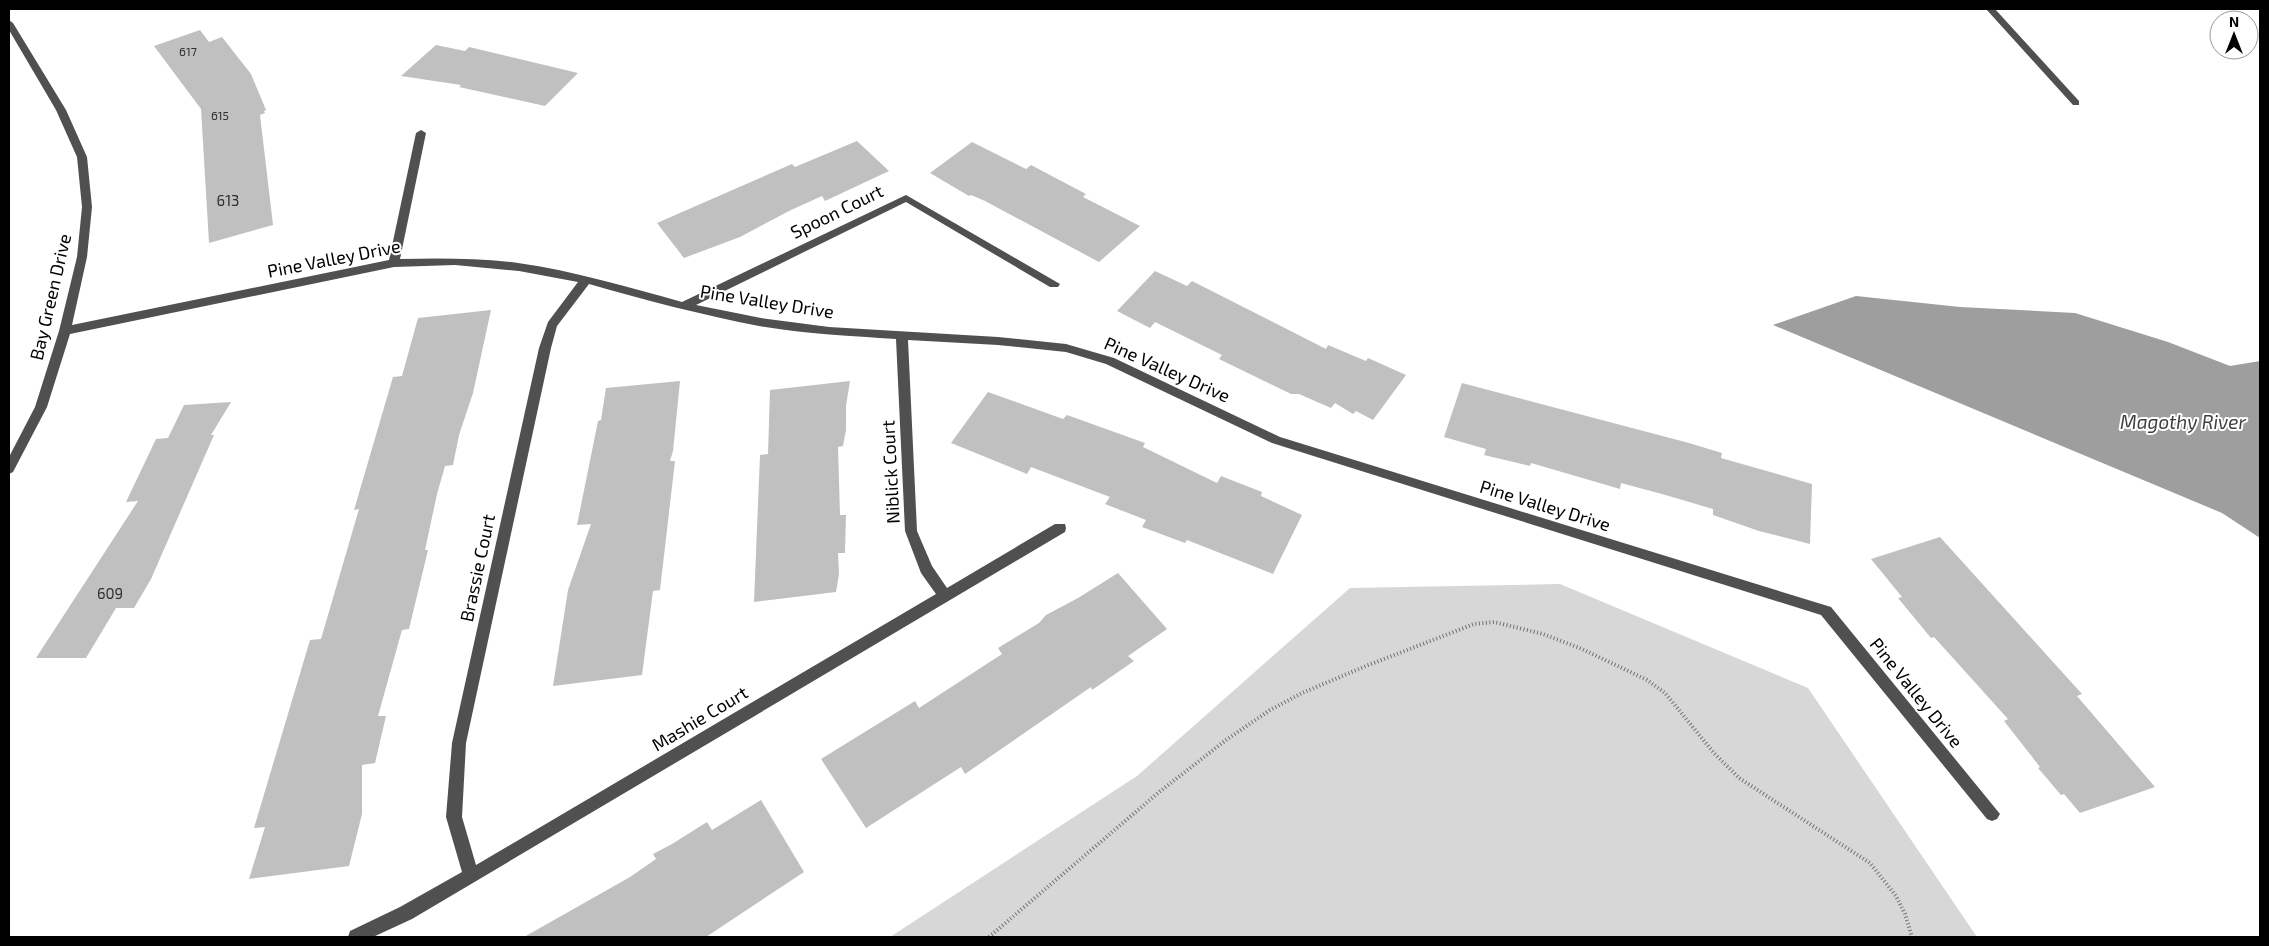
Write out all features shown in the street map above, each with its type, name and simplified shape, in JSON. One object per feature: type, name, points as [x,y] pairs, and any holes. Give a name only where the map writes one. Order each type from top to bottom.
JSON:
[{"type":"street","points":[[1990,9],[2076,103]]},
{"type":"street","name":"Bay Green Drive","points":[[9,23],[61,110],[82,157],[87,207],[82,257],[66,331],[41,407],[9,469]]},
{"type":"street","points":[[394,263],[421,133]]},
{"type":"street","name":"Spoon Court","points":[[683,306],[906,198],[1054,284]]},
{"type":"street","name":"Pine Valley Drive","points":[[66,331],[394,263],[455,261],[519,267],[586,280],[683,306],[829,331],[902,337],[998,341],[1066,348],[1101,358],[1285,443],[1826,611],[1992,814]]},
{"type":"street","name":"Brassie Court","points":[[471,876],[454,817],[459,744],[545,348],[552,325],[586,280]]},
{"type":"street","name":"Niblick Court","points":[[902,337],[911,531],[926,569],[945,596]]},
{"type":"street","name":"Mashie Court","points":[[356,937],[406,913],[471,876],[1060,528]]},
{"type":"path","points":[[990,937],[1128,817],[1224,741],[1266,714],[1300,694],[1344,674],[1474,624],[1494,622],[1544,634],[1582,649],[1653,684],[1665,694],[1714,753],[1739,778],[1870,863],[1896,896],[1905,914],[1912,937]]},
{"type":"shaded area","points":[[1560,584],[1808,688],[1977,937],[890,937],[1137,776],[1350,588]]},
{"type":"water","name":"Magothy River","points":[[1856,296],[1960,307],[2075,313],[2168,342],[2230,366],[2260,361],[2260,538],[2222,513],[1773,325]]},
{"type":"building","points":[[200,30],[209,42],[222,37],[251,74],[266,110],[264,111],[265,113],[260,115],[273,225],[209,243],[201,109],[154,46]]},
{"type":"building","points":[[436,45],[465,51],[469,47],[578,73],[545,106],[459,87],[461,85],[401,76]]},
{"type":"building","points":[[857,141],[889,171],[825,201],[822,196],[740,237],[684,258],[657,223],[792,164],[795,167]]},
{"type":"building","points":[[972,142],[1026,169],[1031,165],[1086,194],[1083,197],[1140,226],[1099,262],[985,201],[971,195],[969,196],[930,173]]},
{"type":"building","points":[[1155,271],[1187,286],[1192,281],[1326,349],[1328,345],[1366,361],[1368,358],[1406,375],[1373,420],[1356,411],[1353,414],[1335,403],[1331,408],[1299,394],[1291,394],[1219,359],[1222,355],[1155,322],[1150,328],[1117,311]]},
{"type":"building","points":[[491,310],[473,393],[459,435],[453,465],[445,466],[437,494],[425,550],[428,550],[409,629],[402,630],[378,716],[386,716],[375,763],[362,765],[362,814],[349,866],[249,879],[265,827],[254,828],[310,640],[321,639],[359,509],[354,510],[393,377],[402,376],[418,318]]},
{"type":"building","points":[[680,381],[673,451],[670,461],[675,461],[660,590],[653,591],[642,675],[553,686],[568,590],[591,524],[577,525],[598,421],[601,420],[606,388]]},
{"type":"building","points":[[850,381],[846,406],[846,430],[843,446],[838,447],[840,515],[846,515],[845,553],[838,553],[839,574],[836,592],[754,602],[760,455],[768,454],[770,390]]},
{"type":"building","points":[[1462,383],[1689,443],[1722,453],[1721,458],[1812,484],[1810,544],[1759,531],[1713,515],[1713,509],[1662,494],[1621,483],[1620,489],[1531,463],[1530,466],[1484,455],[1486,449],[1444,437]]},
{"type":"building","points":[[988,392],[1063,419],[1067,415],[1145,443],[1143,447],[1217,483],[1221,476],[1262,492],[1261,496],[1302,515],[1273,574],[1187,540],[1185,543],[1142,527],[1146,520],[1105,504],[1110,497],[1031,467],[1027,474],[951,443]]},
{"type":"building","points":[[231,402],[211,435],[214,435],[151,579],[134,608],[116,608],[86,658],[36,658],[138,501],[126,502],[156,439],[168,438],[184,405]]},
{"type":"building","points":[[1940,537],[2082,694],[2077,696],[2155,787],[2080,813],[2064,794],[2061,795],[2038,768],[2040,767],[2004,721],[2008,719],[1934,637],[1931,638],[1898,598],[1902,597],[1871,559]]},
{"type":"building","points":[[1118,573],[1167,629],[1128,656],[1134,661],[1092,690],[1091,687],[965,774],[961,767],[866,828],[821,759],[915,701],[919,708],[1002,654],[998,648],[1039,623],[1046,615]]},
{"type":"building","points":[[761,800],[804,872],[706,937],[524,937],[630,877],[656,859],[653,854],[707,822],[712,830]]}]
